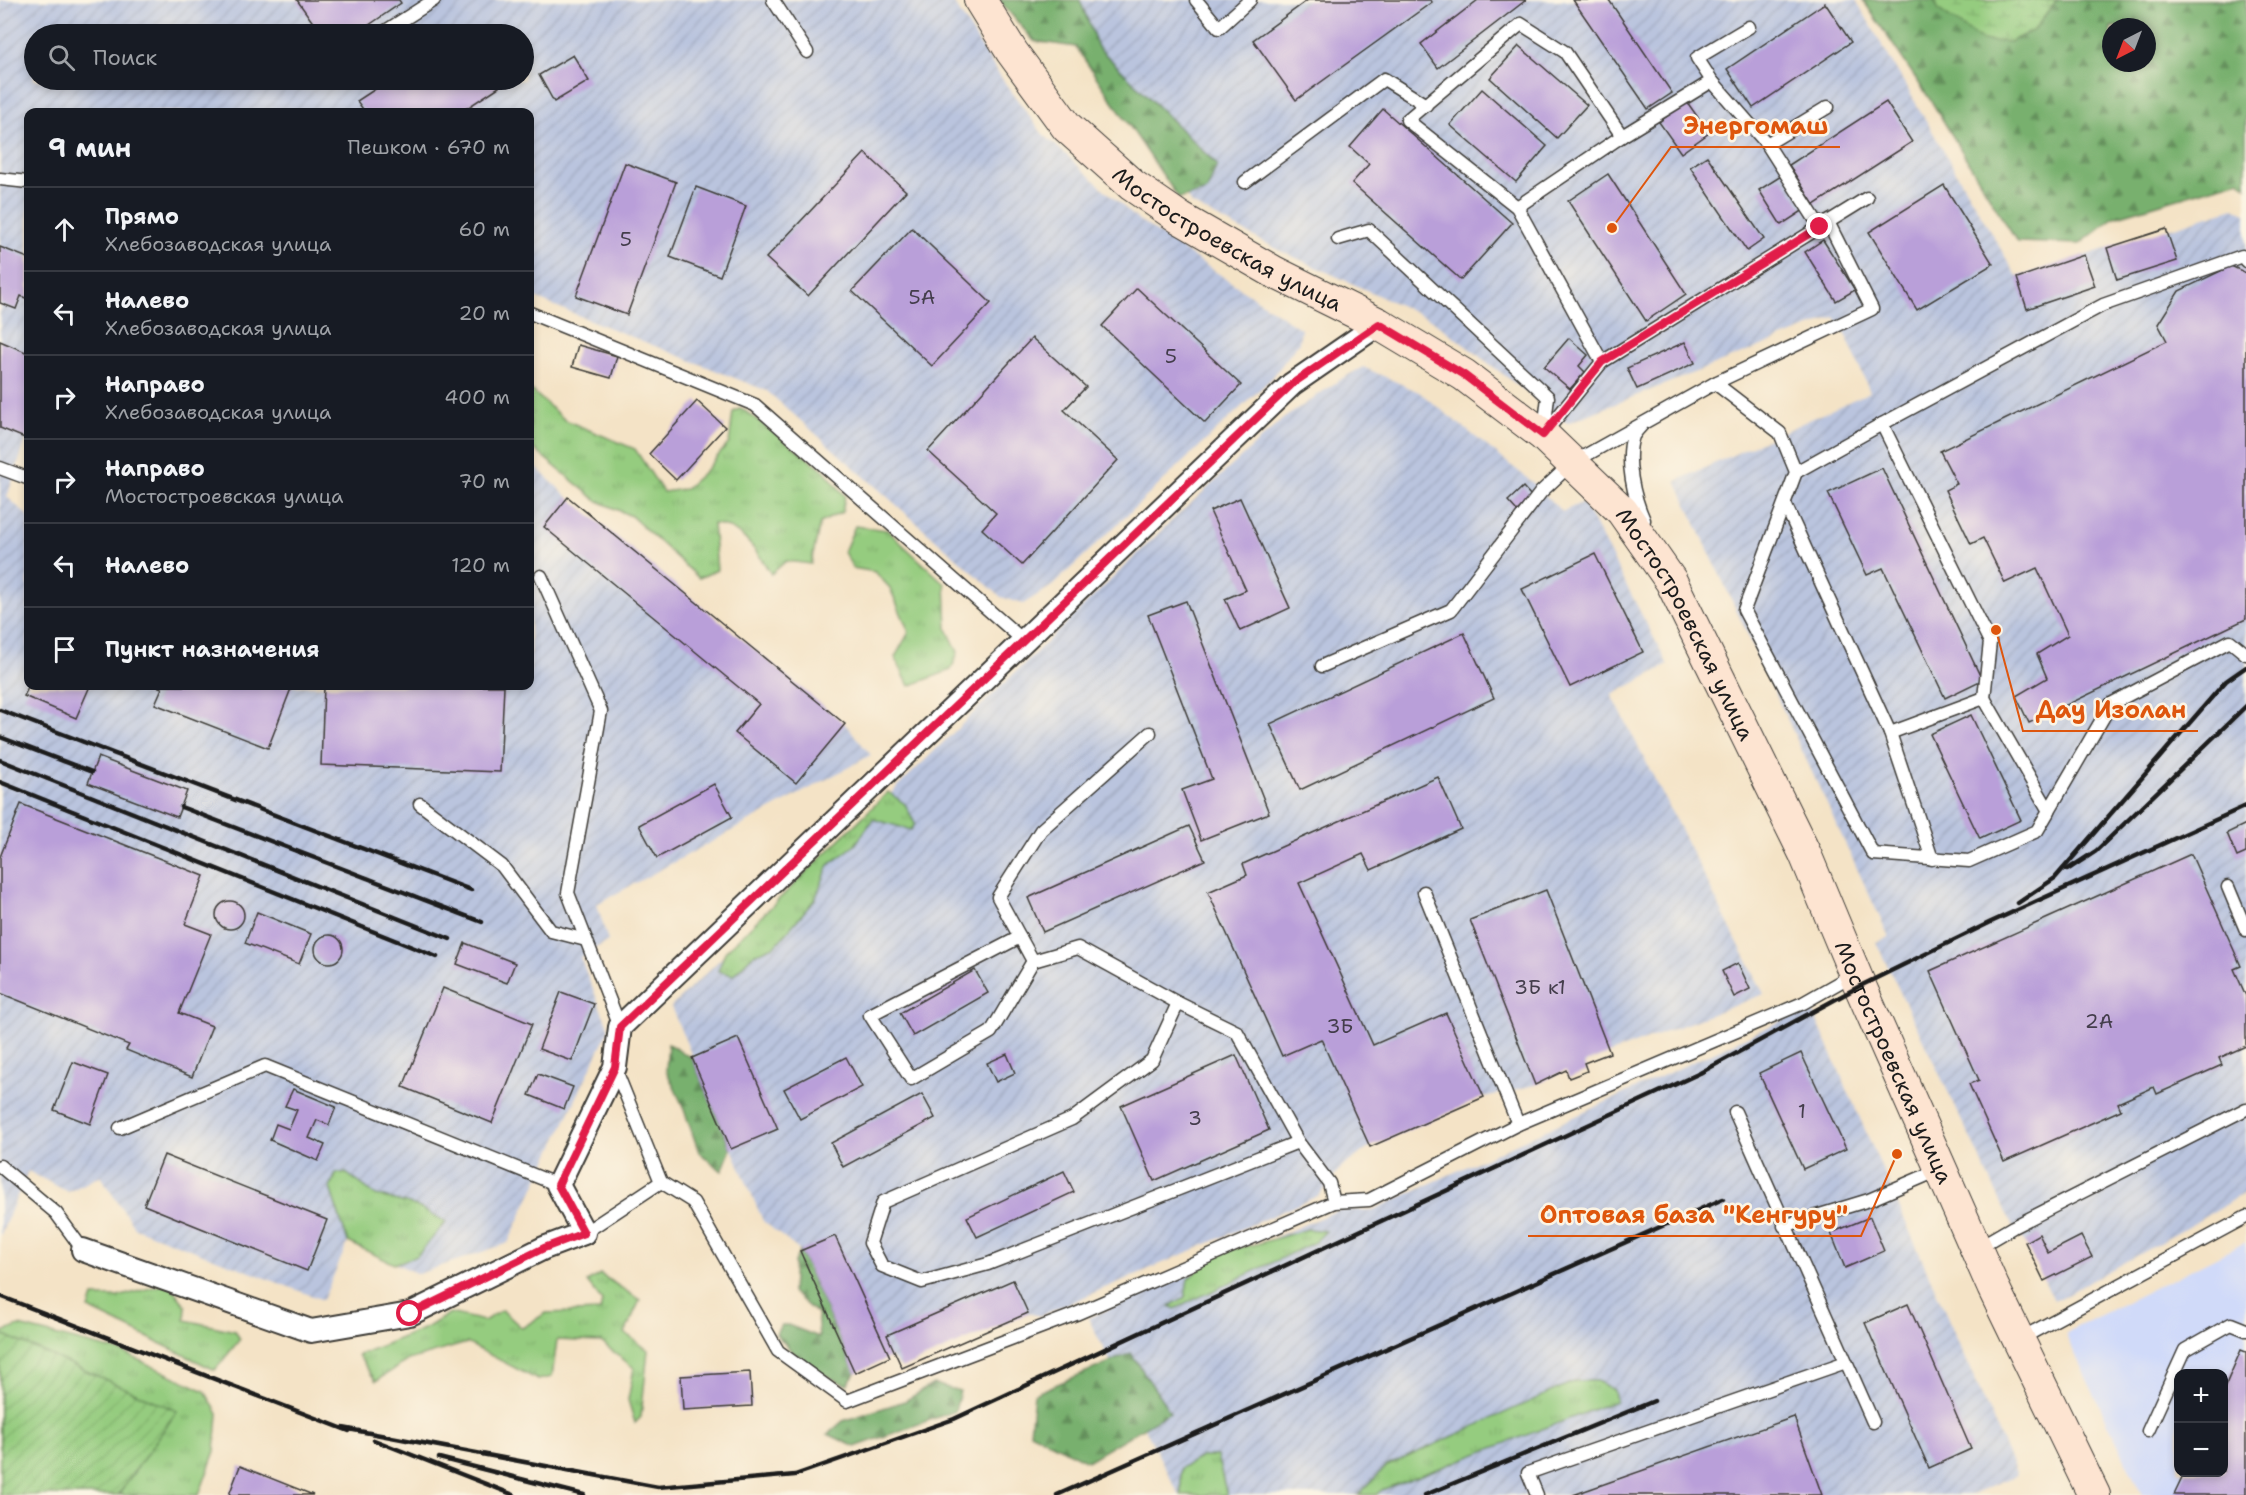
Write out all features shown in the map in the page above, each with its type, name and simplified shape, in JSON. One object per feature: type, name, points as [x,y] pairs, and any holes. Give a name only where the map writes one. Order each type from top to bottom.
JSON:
[{"type":"main road","name":"Мостостроевская улица","points":[[980,0],[1012,52],[1068,127],[1132,184],[1180,218],[1274,272],[1379,324],[1464,375],[1543,435],[1622,511],[1671,581],[1805,854],[1855,974],[2017,1340],[2094,1495]]},
{"type":"street","points":[[82,1250],[311,1331],[410,1314],[544,1248],[584,1233],[558,1185],[615,1067],[620,1027],[1292,384],[1379,324]]},
{"type":"lane","points":[[397,24],[434,0]]},
{"type":"lane","points":[[773,0],[807,52]]},
{"type":"lane","points":[[1196,0],[1219,28],[1250,0]]},
{"type":"lane","points":[[1602,362],[1517,207],[1407,120],[1521,24],[1565,52],[1622,136]]},
{"type":"lane","points":[[1322,666],[1451,610],[1541,492],[1572,463],[1714,383],[1872,309],[1824,225],[1767,144],[1712,81],[1697,58],[1749,27]]},
{"type":"lane","points":[[1245,182],[1384,79],[1426,105]]},
{"type":"lane","points":[[1517,207],[1622,136],[1712,81]]},
{"type":"lane","points":[[1767,144],[1828,107]]},
{"type":"lane","points":[[0,179],[24,182]]},
{"type":"lane","points":[[1543,435],[1602,362],[1867,198]]},
{"type":"lane","points":[[1338,239],[1369,230],[1548,397],[1543,435]]},
{"type":"lane","points":[[1796,472],[2103,306],[2242,256],[2246,261]]},
{"type":"lane","points":[[534,315],[755,405],[1024,641]]},
{"type":"lane","points":[[1714,383],[1780,433],[1796,472],[1744,610],[1873,854],[1969,861],[2037,831],[2110,704],[2230,641],[2246,654]]},
{"type":"lane","points":[[1644,423],[1634,436],[1630,466],[1636,502],[1671,581]]},
{"type":"lane","points":[[1882,424],[1990,642],[1984,698],[2049,811]]},
{"type":"lane","points":[[0,468],[24,477]]},
{"type":"lane","points":[[1785,504],[1890,733],[1932,859]]},
{"type":"lane","points":[[541,576],[601,711],[568,893],[620,1027]]},
{"type":"lane","points":[[1890,733],[1984,698]]},
{"type":"lane","points":[[1033,961],[998,897],[1041,830],[1150,732]]},
{"type":"lane","points":[[420,804],[502,866],[551,931],[586,940]]},
{"type":"lane","points":[[2228,887],[2246,930]]},
{"type":"lane","points":[[1424,892],[1518,1124]]},
{"type":"lane","points":[[1020,937],[870,1015],[911,1079],[991,1032],[1033,961],[1078,948],[1178,1003],[1237,1032],[1298,1142],[1329,1183],[1335,1202]]},
{"type":"lane","points":[[615,1067],[662,1182],[693,1202],[778,1351],[847,1401],[1076,1314],[1335,1202],[1369,1200],[1518,1124],[1803,1003],[1855,974]]},
{"type":"lane","points":[[1178,1003],[1152,1060],[1072,1119],[883,1202],[870,1243],[882,1266],[922,1282],[988,1264],[1298,1142]]},
{"type":"lane","points":[[120,1128],[265,1066],[558,1185]]},
{"type":"lane","points":[[1976,1249],[2013,1227],[2246,1108]]},
{"type":"lane","points":[[1735,1112],[1873,1422]]},
{"type":"lane","points":[[0,1166],[56,1213],[82,1250]]},
{"type":"lane","points":[[1784,1226],[1869,1200],[1942,1169]]},
{"type":"lane","points":[[584,1233],[662,1182]]},
{"type":"lane","points":[[2017,1340],[2246,1217]]},
{"type":"lane","points":[[2148,1431],[2185,1350],[2231,1324],[2246,1330]]},
{"type":"lane","points":[[1537,1495],[1528,1473],[1846,1362]]},
{"type":"shaded area","points":[[0,0],[952,0],[997,72],[1042,133],[1137,219],[1301,329],[1299,342],[1272,378],[1052,586],[1023,604],[1001,597],[767,391],[534,298],[534,108],[24,108],[24,446],[7,497],[24,512],[24,690],[534,690],[534,466],[568,497],[845,724],[871,755],[597,904],[608,941],[580,957],[609,1029],[508,1243],[418,1274],[348,1242],[323,1300],[135,1228],[100,1176],[68,1192],[28,1171],[0,1236]]},
{"type":"shaded area","points":[[1052,0],[1856,0],[2017,277],[2234,208],[2246,213],[2246,1192],[2181,1231],[2054,1301],[2025,1242],[2013,1227],[1876,942],[1889,937],[1676,481],[1870,392],[1848,340],[1835,317],[1567,423],[1432,320],[1281,251],[1192,204]]},
{"type":"shaded area","points":[[1363,367],[1419,392],[1532,482],[1562,512],[1583,502],[1668,665],[1612,695],[1764,994],[1585,1063],[1587,1071],[1569,1078],[1566,1070],[1535,1085],[1484,1097],[1370,1147],[1343,1166],[1318,1196],[1040,1316],[1028,1313],[902,1368],[890,1357],[855,1373],[800,1251],[763,1221],[671,1007],[1166,526],[1283,419],[1341,379]]},
{"type":"shaded area","points":[[1811,1007],[2017,1475],[1970,1495],[1179,1495],[1088,1318],[1338,1210],[1373,1210]]},
{"type":"shaded area","points":[[2246,1242],[2246,1495],[2142,1495],[2065,1333]]},
{"type":"green space","points":[[999,0],[1080,0],[1098,47],[1217,165],[1207,191],[1179,199],[1076,47],[1034,41]]},
{"type":"green space","points":[[1863,0],[2246,0],[2246,186],[2239,180],[2114,217],[2080,244],[2017,242],[1933,104]]},
{"type":"green space","points":[[1934,0],[2057,0],[2034,30],[2009,42],[1983,41],[1939,10]]},
{"type":"green space","points":[[534,393],[565,420],[635,449],[663,492],[685,489],[705,471],[729,443],[733,412],[741,408],[824,470],[845,496],[842,512],[820,523],[811,564],[786,561],[771,574],[754,549],[740,534],[732,529],[713,524],[717,570],[699,578],[631,516],[596,500],[534,449]]},
{"type":"green space","points":[[855,526],[887,530],[945,584],[947,629],[958,652],[951,670],[909,686],[895,657],[909,632],[890,588],[875,572],[853,568],[844,552]]},
{"type":"green space","points":[[888,792],[905,804],[915,824],[911,830],[873,819],[855,845],[829,865],[815,899],[776,945],[753,955],[733,975],[718,971],[725,952]]},
{"type":"green space","points":[[668,1044],[692,1058],[731,1149],[722,1171],[699,1152],[682,1104],[666,1070]]},
{"type":"green space","points":[[336,1173],[346,1173],[376,1195],[416,1206],[446,1222],[417,1256],[394,1264],[348,1242],[330,1188]]},
{"type":"green space","points":[[1308,1229],[1326,1231],[1315,1242],[1175,1309],[1170,1306],[1185,1297],[1188,1279],[1219,1251],[1253,1245]]},
{"type":"green space","points":[[800,1251],[855,1373],[847,1385],[808,1365],[793,1353],[776,1334],[781,1325],[788,1325],[819,1337],[817,1314],[792,1292],[794,1262]]},
{"type":"green space","points":[[600,1274],[640,1300],[625,1333],[648,1350],[641,1417],[635,1423],[628,1400],[634,1368],[601,1342],[557,1340],[552,1377],[538,1380],[467,1343],[408,1360],[376,1381],[358,1355],[428,1327],[450,1313],[484,1321],[502,1310],[522,1328],[546,1313],[600,1311],[602,1301],[587,1282]]},
{"type":"green space","points":[[168,1283],[186,1306],[185,1320],[235,1331],[240,1339],[215,1370],[89,1309],[93,1297],[118,1297]]},
{"type":"green space","points":[[19,1326],[122,1352],[205,1391],[218,1414],[215,1451],[199,1495],[120,1495],[129,1465],[0,1448],[0,1333]]},
{"type":"green space","points":[[0,1333],[177,1411],[118,1495],[0,1495]]},
{"type":"green space","points":[[1131,1353],[1170,1412],[1087,1461],[1030,1432],[1034,1394]]},
{"type":"green space","points":[[1575,1381],[1597,1381],[1614,1390],[1616,1401],[1382,1490],[1376,1495],[1358,1495],[1387,1466]]},
{"type":"green space","points":[[933,1384],[960,1391],[955,1411],[855,1447],[828,1434],[843,1421],[905,1401]]},
{"type":"green space","points":[[1203,1456],[1217,1456],[1227,1495],[1181,1495],[1181,1468]]},
{"type":"building","points":[[297,0],[399,0],[401,3],[371,24],[314,24]]},
{"type":"building","points":[[1308,0],[1431,0],[1432,2],[1296,100],[1253,40]]},
{"type":"building","points":[[1478,0],[1526,0],[1438,68],[1421,44]]},
{"type":"building","points":[[1573,0],[1609,0],[1672,93],[1648,109]]},
{"type":"building","points":[[1825,3],[1851,42],[1753,108],[1727,69]]},
{"type":"building","points":[[1519,46],[1587,105],[1557,138],[1490,78]]},
{"type":"building","points":[[573,55],[589,81],[554,102],[539,75]]},
{"type":"building","points":[[1482,89],[1547,146],[1516,182],[1450,125]]},
{"type":"building","points":[[374,90],[494,90],[467,108],[362,108],[357,101]]},
{"type":"building","points":[[1687,102],[1709,133],[1681,153],[1659,122]]},
{"type":"building","points":[[1886,102],[1912,142],[1814,205],[1789,165]]},
{"type":"building","points":[[1383,109],[1512,223],[1461,280],[1352,183],[1369,164],[1350,147]]},
{"type":"building","points":[[865,153],[906,191],[808,296],[766,258]]},
{"type":"building","points":[[1707,156],[1764,239],[1747,251],[1690,167]]},
{"type":"building","points":[[625,163],[676,182],[627,315],[576,296]]},
{"type":"building","points":[[1608,174],[1686,294],[1646,321],[1568,201]]},
{"type":"building","points":[[1781,176],[1804,210],[1781,225],[1759,190]]},
{"type":"building","points":[[1944,185],[1993,264],[1917,310],[1869,232]]},
{"type":"building","points":[[696,187],[746,206],[720,276],[670,257]]},
{"type":"building","points":[[912,228],[991,303],[932,366],[852,291]]},
{"type":"building","points":[[2166,229],[2177,261],[2117,280],[2107,248]]},
{"type":"building","points":[[1823,240],[1855,290],[1836,301],[1805,252]]},
{"type":"building","points":[[0,247],[24,256],[24,297],[21,296],[16,309],[0,303]]},
{"type":"building","points":[[2084,255],[2095,286],[2027,309],[2017,278]]},
{"type":"building","points":[[2231,266],[2246,273],[2246,619],[2029,723],[2016,696],[2047,678],[2037,654],[2068,635],[2037,568],[2005,583],[1983,538],[1971,544],[1945,490],[1957,484],[1940,451],[2167,341],[2158,324],[2179,291]]},
{"type":"building","points":[[1137,288],[1241,385],[1205,423],[1102,326]]},
{"type":"building","points":[[1032,338],[1086,387],[1064,410],[1118,460],[1022,565],[982,529],[996,513],[928,451]]},
{"type":"building","points":[[1569,338],[1588,355],[1579,366],[1585,372],[1570,389],[1544,367]]},
{"type":"building","points":[[0,341],[24,351],[24,438],[0,428]]},
{"type":"building","points":[[1685,342],[1695,363],[1637,389],[1627,368]]},
{"type":"building","points":[[578,345],[617,356],[611,378],[572,367]]},
{"type":"building","points":[[697,401],[725,427],[676,480],[649,454]]},
{"type":"building","points":[[1882,468],[1982,680],[1945,698],[1883,568],[1867,575],[1828,493]]},
{"type":"building","points":[[1523,487],[1532,497],[1517,511],[1508,501]]},
{"type":"building","points":[[568,497],[845,724],[796,783],[735,733],[759,704],[544,527]]},
{"type":"building","points":[[1240,498],[1290,608],[1240,631],[1225,599],[1246,590],[1210,511]]},
{"type":"building","points":[[1595,554],[1643,652],[1570,687],[1522,589]]},
{"type":"building","points":[[1186,601],[1269,813],[1201,840],[1182,790],[1212,779],[1148,615]]},
{"type":"building","points":[[1464,633],[1494,698],[1300,790],[1270,724]]},
{"type":"building","points":[[27,690],[88,690],[76,718],[24,696]]},
{"type":"building","points":[[161,690],[290,690],[268,748],[155,704]]},
{"type":"building","points":[[324,690],[504,690],[500,772],[321,765]]},
{"type":"building","points":[[1971,715],[2021,820],[1980,839],[1930,734]]},
{"type":"building","points":[[98,757],[187,791],[177,817],[88,783]]},
{"type":"building","points":[[1438,777],[1461,829],[1371,870],[1363,854],[1299,883],[1373,1045],[1446,1013],[1484,1097],[1370,1147],[1321,1039],[1282,1056],[1208,892],[1247,875],[1243,864]]},
{"type":"building","points":[[714,784],[732,817],[657,858],[639,825]]},
{"type":"building","points":[[21,804],[204,876],[185,924],[211,934],[179,1013],[212,1026],[192,1077],[126,1050],[129,1045],[0,993],[0,857]]},
{"type":"building","points":[[2246,824],[2246,853],[2237,857],[2227,833]]},
{"type":"building","points":[[1189,826],[1205,860],[1043,932],[1028,898]]},
{"type":"building","points":[[2191,854],[2241,966],[2234,969],[2246,996],[2246,1046],[2219,1058],[2222,1065],[2157,1094],[2154,1087],[2118,1103],[2121,1110],[2004,1162],[1969,1084],[1979,1080],[1930,971]]},
{"type":"building","points":[[1546,890],[1610,1053],[1584,1063],[1587,1071],[1569,1078],[1566,1070],[1535,1085],[1470,920]]},
{"type":"building","points":[[230,901],[240,905],[244,915],[240,925],[230,929],[220,925],[216,915],[220,905]]},
{"type":"building","points":[[257,912],[311,934],[299,964],[245,943]]},
{"type":"building","points":[[329,935],[339,939],[343,949],[339,959],[329,963],[319,959],[315,949],[319,939]]},
{"type":"building","points":[[465,943],[515,963],[507,983],[457,964]]},
{"type":"building","points":[[1738,963],[1750,989],[1734,997],[1722,971]]},
{"type":"building","points":[[975,970],[988,993],[913,1036],[900,1013]]},
{"type":"building","points":[[443,988],[532,1024],[492,1123],[403,1087]]},
{"type":"building","points":[[561,992],[594,1004],[572,1061],[539,1049]]},
{"type":"building","points":[[738,1038],[778,1129],[731,1149],[692,1058]]},
{"type":"building","points":[[1801,1053],[1846,1149],[1803,1169],[1759,1073]]},
{"type":"building","points":[[1007,1054],[1015,1073],[996,1082],[987,1063]]},
{"type":"building","points":[[1236,1055],[1269,1130],[1154,1181],[1121,1106]]},
{"type":"building","points":[[846,1057],[862,1087],[800,1119],[784,1089]]},
{"type":"building","points":[[73,1062],[108,1075],[90,1124],[54,1110]]},
{"type":"building","points":[[538,1074],[573,1087],[564,1109],[529,1095]]},
{"type":"building","points":[[293,1089],[336,1107],[329,1125],[317,1120],[309,1138],[325,1145],[318,1161],[270,1140],[276,1124],[289,1129],[297,1110],[285,1106]]},
{"type":"building","points":[[922,1094],[935,1118],[843,1167],[831,1143]]},
{"type":"building","points":[[164,1155],[327,1220],[307,1271],[144,1205]]},
{"type":"building","points":[[1064,1171],[1074,1192],[977,1237],[967,1217]]},
{"type":"building","points":[[1870,1217],[1884,1251],[1845,1268],[1831,1233]]},
{"type":"building","points":[[2039,1234],[2048,1253],[2081,1236],[2092,1257],[2044,1281],[2025,1242]]},
{"type":"building","points":[[835,1236],[890,1357],[855,1373],[800,1251]]},
{"type":"building","points":[[1013,1280],[1028,1313],[902,1368],[887,1335]]},
{"type":"building","points":[[1908,1304],[1971,1449],[1929,1468],[1865,1323]]},
{"type":"building","points":[[2241,1350],[2246,1352],[2246,1495],[2174,1495],[2183,1477],[2228,1477],[2228,1380]]},
{"type":"building","points":[[750,1372],[752,1406],[683,1410],[681,1376]]},
{"type":"building","points":[[1794,1417],[1822,1495],[1573,1495]]},
{"type":"building","points":[[240,1466],[313,1495],[229,1495]]},
{"type":"railway","points":[[2018,903],[2055,878],[2226,681],[2246,667]]},
{"type":"railway","points":[[2067,870],[2096,851],[2246,706]]},
{"type":"railway","points":[[0,710],[471,890]]},
{"type":"railway","points":[[0,737],[92,772]]},
{"type":"railway","points":[[0,760],[450,939]]},
{"type":"railway","points":[[0,782],[437,957]]},
{"type":"railway","points":[[343,1428],[658,1487],[795,1475],[954,1419],[1700,1073],[1860,986],[1991,922],[2246,806]]},
{"type":"railway","points":[[181,807],[482,922]]},
{"type":"railway","points":[[1057,1495],[1723,1199]]},
{"type":"railway","points":[[0,1296],[349,1431]]},
{"type":"railway","points":[[1425,1495],[1654,1401]]},
{"type":"railway","points":[[374,1440],[514,1495]]},
{"type":"railway","points":[[439,1458],[584,1495]]},
{"type":"place","name":"Энергомаш","points":[[1612,228]]},
{"type":"place","name":"Дау Изолан","points":[[1996,630]]},
{"type":"place","name":"Оптовая база \"Кенгуру\"","points":[[1897,1154]]},
{"type":"route","points":[[410,1314],[544,1248],[584,1233],[558,1185],[615,1067],[620,1027],[1292,384],[1379,324],[1464,375],[1543,435],[1602,362],[1820,227]]}]
